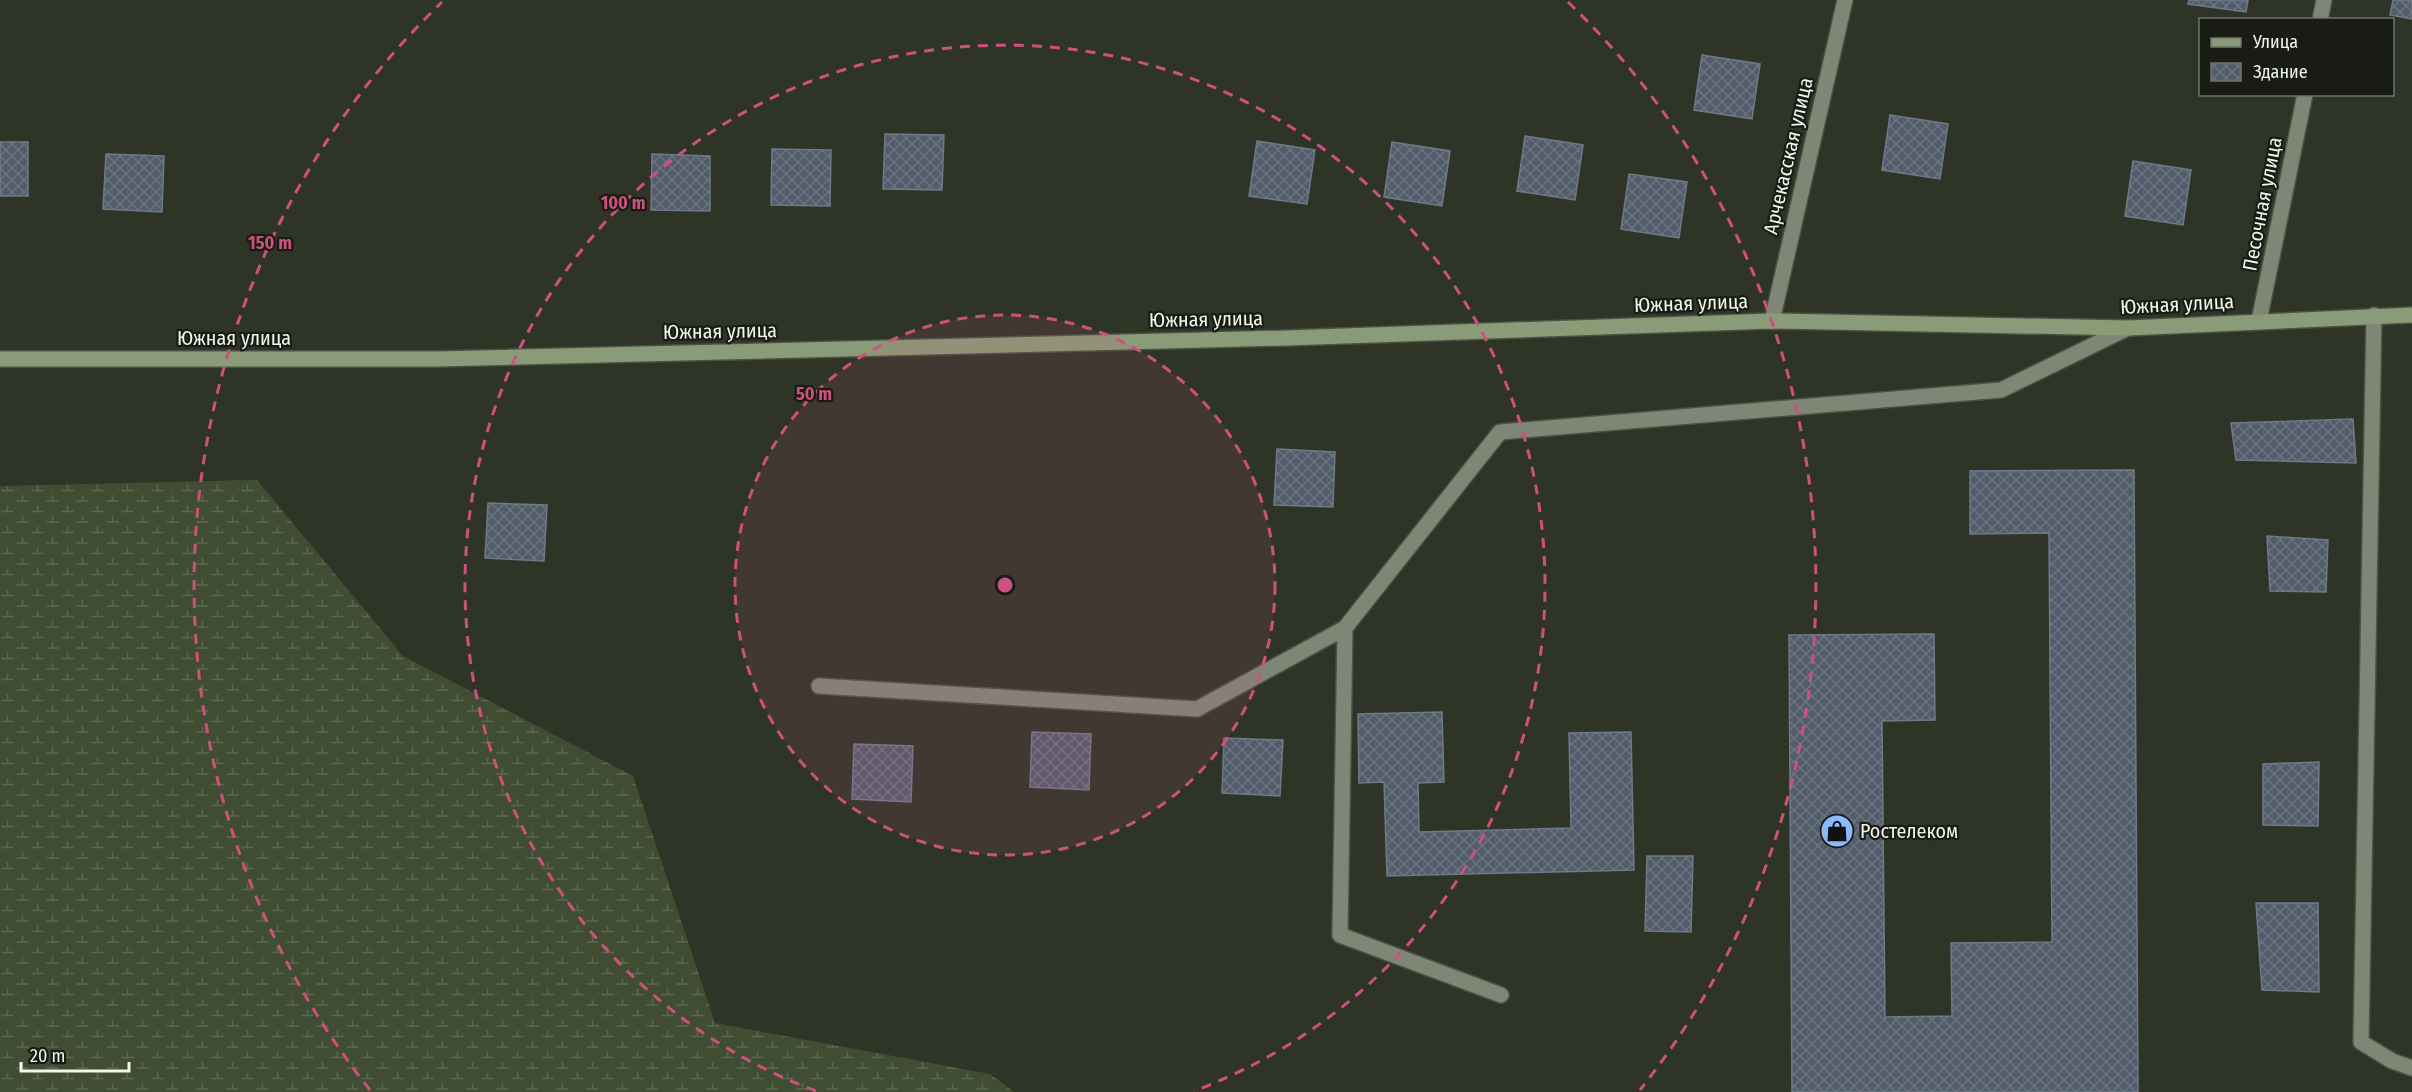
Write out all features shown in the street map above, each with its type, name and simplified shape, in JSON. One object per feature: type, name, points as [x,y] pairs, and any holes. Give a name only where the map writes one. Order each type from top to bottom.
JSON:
[{"type":"street","name":"Арчекасская улица","points":[[1772,321],[1845,0]]},
{"type":"street","points":[[2320,18],[2324,0]]},
{"type":"street","name":"Песочная улица","points":[[2259,321],[2305,96]]},
{"type":"street","points":[[2374,315],[2361,1042],[2392,1061],[2412,1068]]},
{"type":"street","name":"Южная улица","points":[[0,359],[473,358],[1299,338],[1772,321],[2128,328],[2412,315]]},
{"type":"street","points":[[819,686],[1197,710],[1345,628],[1500,432],[2001,390],[2128,328]]},
{"type":"street","points":[[1345,628],[1340,935],[1502,995]]},
{"type":"green space","points":[[257,480],[403,656],[633,776],[715,1023],[990,1074],[1014,1092],[0,1092],[0,486]]},
{"type":"building","points":[[2189,0],[2248,0],[2246,12],[2188,4]]},
{"type":"building","points":[[2393,0],[2412,0],[2412,19],[2390,15]]},
{"type":"building","points":[[1702,55],[1760,64],[1752,119],[1694,110]]},
{"type":"building","points":[[1890,115],[1948,124],[1940,179],[1882,170]]},
{"type":"building","points":[[885,134],[944,135],[942,190],[883,189]]},
{"type":"building","points":[[1525,136],[1583,145],[1575,200],[1517,191]]},
{"type":"building","points":[[1257,141],[1315,150],[1307,204],[1249,196]]},
{"type":"building","points":[[0,142],[28,142],[28,196],[0,196]]},
{"type":"building","points":[[1392,142],[1450,151],[1442,206],[1384,197]]},
{"type":"building","points":[[772,149],[831,150],[830,206],[771,205]]},
{"type":"building","points":[[106,154],[164,156],[162,212],[103,209]]},
{"type":"building","points":[[652,154],[710,156],[710,211],[651,210]]},
{"type":"building","points":[[2133,161],[2191,170],[2183,225],[2125,216]]},
{"type":"building","points":[[1629,174],[1687,182],[1679,238],[1621,229]]},
{"type":"building","points":[[2353,419],[2356,463],[2236,460],[2231,423]]},
{"type":"building","points":[[1277,449],[1335,452],[1333,507],[1274,505]]},
{"type":"building","name":"Ростелеком","points":[[2134,470],[2138,1092],[1792,1092],[1789,635],[1934,634],[1935,720],[1882,721],[1885,1017],[1952,1016],[1951,943],[2052,942],[2049,533],[1970,534],[1970,471]]},
{"type":"building","points":[[488,503],[547,505],[544,561],[485,558]]},
{"type":"building","points":[[2267,536],[2328,540],[2326,592],[2270,591]]},
{"type":"building","points":[[1442,712],[1444,782],[1418,783],[1419,832],[1571,828],[1569,733],[1631,732],[1634,870],[1387,876],[1384,782],[1359,783],[1358,714]]},
{"type":"building","points":[[1032,732],[1091,734],[1089,790],[1030,787]]},
{"type":"building","points":[[1224,738],[1283,740],[1280,796],[1222,793]]},
{"type":"building","points":[[854,744],[913,746],[911,802],[852,799]]},
{"type":"building","points":[[2319,762],[2318,826],[2263,825],[2263,764]]},
{"type":"building","points":[[1647,856],[1693,856],[1691,932],[1645,931]]},
{"type":"building","points":[[2256,903],[2318,903],[2319,992],[2262,990]]},
{"type":"place","name":"Ростелеком","points":[[1837,831]]}]
